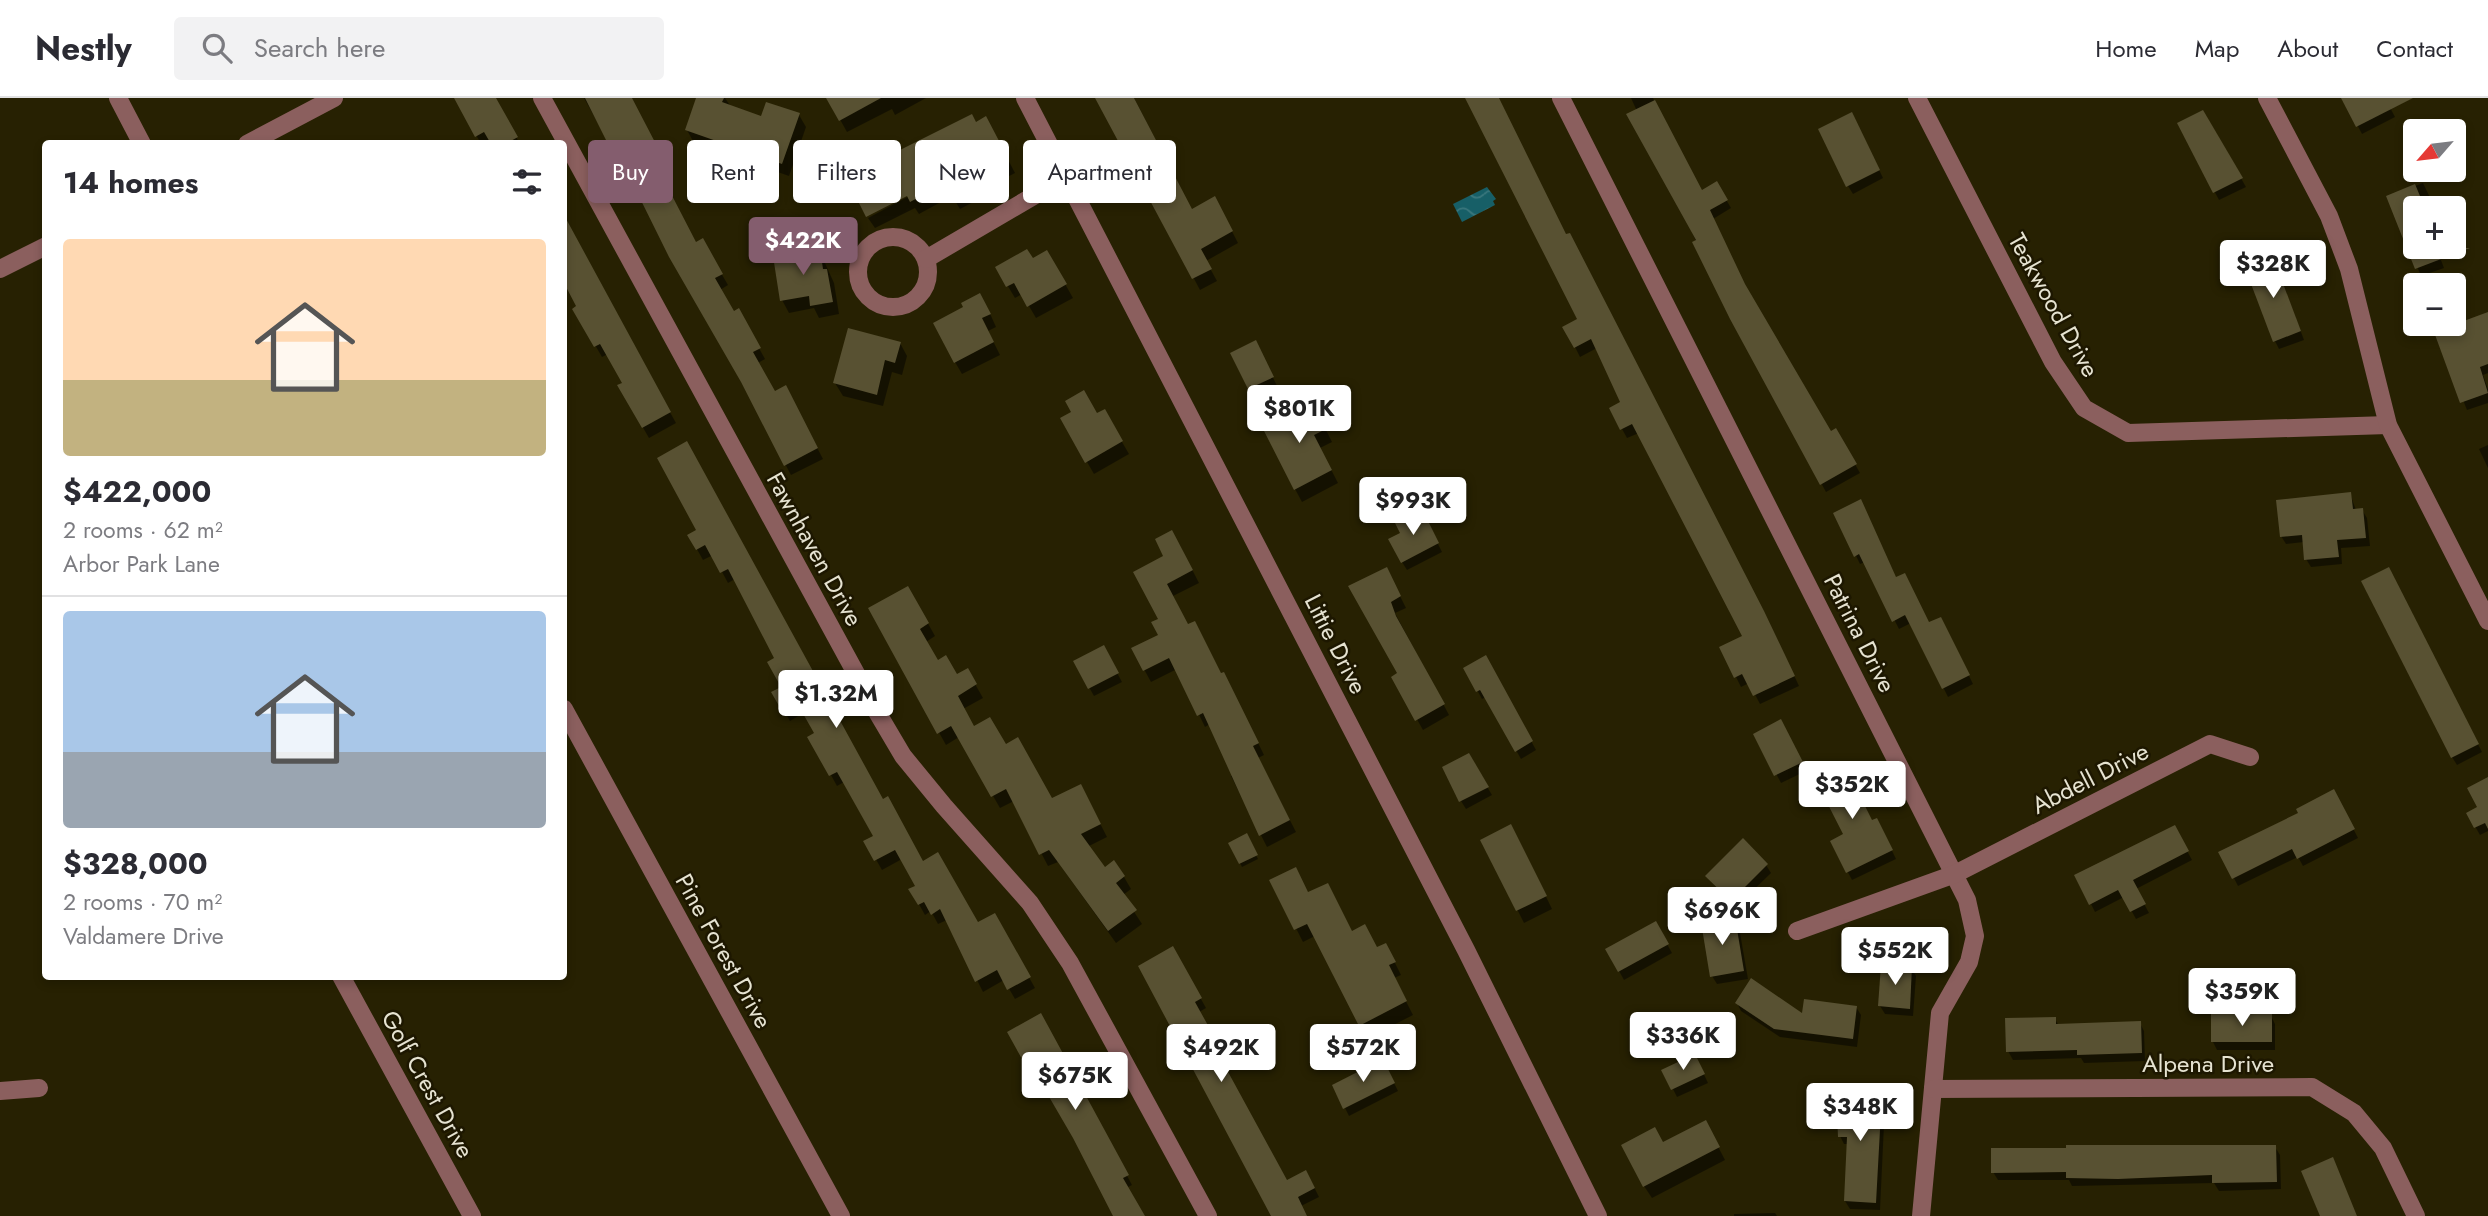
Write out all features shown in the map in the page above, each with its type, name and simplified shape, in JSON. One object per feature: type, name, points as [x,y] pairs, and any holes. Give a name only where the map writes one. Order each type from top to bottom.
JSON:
[{"type":"street","points":[[118,98],[140,140]]},
{"type":"street","points":[[272,138],[334,98]]},
{"type":"street","name":"Fawnhaven Drive","points":[[542,98],[565,140]]},
{"type":"street","name":"Littie Drive","points":[[1025,98],[1047,140]]},
{"type":"street","name":"Patrina Drive","points":[[1561,98],[1967,900],[1975,936],[1969,962],[1940,1013],[1921,1216]]},
{"type":"street","name":"Teakwood Drive","points":[[1917,98],[2053,362],[2084,408],[2128,433],[2388,425]]},
{"type":"street","points":[[2267,98],[2329,216],[2349,269],[2388,425],[2488,621]]},
{"type":"street","name":"Fawnhaven Drive","points":[[567,144],[903,756],[1030,903],[1070,962],[1208,1216]]},
{"type":"street","points":[[926,259],[1023,202]]},
{"type":"street","name":"Littie Drive","points":[[1079,203],[1466,950],[1598,1216]]},
{"type":"street","points":[[0,269],[42,248]]},
{"type":"street","name":"Pine Forest Drive","points":[[567,714],[841,1216]]},
{"type":"street","name":"Abdell Drive","points":[[1797,931],[1955,874],[2210,744],[2250,757]]},
{"type":"street","name":"Golf Crest Drive","points":[[343,980],[472,1216]]},
{"type":"street","name":"Alpena Drive","points":[[1934,1089],[2312,1087],[2354,1113],[2383,1148],[2416,1216]]},
{"type":"street","points":[[0,1091],[39,1088]]},
{"type":"water","points":[[1487,187],[1496,199],[1493,201],[1495,205],[1462,222],[1453,204]]},
{"type":"building","points":[[454,98],[496,98],[518,137],[512,140],[489,140],[484,132],[475,137]]},
{"type":"building","points":[[585,98],[632,98],[654,140],[606,140]]},
{"type":"building","points":[[696,98],[724,98],[722,102],[761,116],[766,102],[800,113],[782,164],[779,163],[779,140],[714,140],[685,130]]},
{"type":"building","points":[[826,98],[881,98],[839,121]]},
{"type":"building","points":[[1095,98],[1134,98],[1156,140],[1118,140]]},
{"type":"building","points":[[1465,98],[1499,98],[1566,234],[1570,233],[1795,676],[1753,696],[1742,674],[1734,678],[1719,647],[1742,636],[1632,424],[1620,430],[1609,408],[1620,402],[1591,339],[1574,348],[1562,327],[1577,319]]},
{"type":"building","points":[[2341,98],[2413,98],[2356,127]]},
{"type":"building","points":[[1655,100],[1702,190],[1717,181],[1728,200],[1710,210],[1745,284],[1831,431],[1836,428],[1857,464],[1820,485],[1730,319],[1692,242],[1696,240],[1626,114]]},
{"type":"building","points":[[2203,110],[2243,178],[2213,193],[2177,123]]},
{"type":"building","points":[[1852,112],[1880,170],[1846,187],[1818,129]]},
{"type":"building","points":[[972,114],[976,122],[986,116],[999,140],[920,140]]},
{"type":"building","points":[[915,142],[915,199],[910,202],[907,196],[901,199],[901,150]]},
{"type":"building","points":[[1176,178],[1192,209],[1215,196],[1233,231],[1201,249],[1212,269],[1192,279],[1151,203],[1176,203]]},
{"type":"building","points":[[2415,184],[2420,196],[2403,196],[2403,239],[2386,196]]},
{"type":"building","points":[[673,198],[696,242],[703,238],[723,274],[715,278],[734,311],[739,308],[761,348],[753,352],[775,391],[786,385],[818,448],[784,466],[741,382],[669,257],[642,203],[673,203]]},
{"type":"building","points":[[859,203],[893,203],[866,217]]},
{"type":"building","points":[[567,221],[671,412],[642,428],[617,385],[622,383],[600,344],[594,347],[572,309],[576,306],[567,289]]},
{"type":"building","points":[[820,248],[833,302],[810,306],[809,296],[780,301],[773,256]]},
{"type":"building","points":[[1027,249],[1033,258],[1047,250],[1067,284],[1027,307],[1014,283],[1006,287],[995,267]]},
{"type":"building","points":[[2273,257],[2301,331],[2273,342],[2245,268]]},
{"type":"building","points":[[2411,259],[2441,259],[2415,269]]},
{"type":"building","points":[[980,293],[991,314],[982,318],[994,342],[954,363],[933,323],[963,307],[961,303]]},
{"type":"building","points":[[2488,312],[2488,364],[2480,367],[2488,393],[2460,403],[2435,336],[2466,336],[2466,320]]},
{"type":"building","points":[[848,328],[901,342],[895,363],[885,360],[877,395],[833,383]]},
{"type":"building","points":[[1256,340],[1274,377],[1248,389],[1230,353]]},
{"type":"building","points":[[1084,390],[1097,413],[1105,409],[1123,441],[1085,463],[1060,418],[1071,412],[1065,401]]},
{"type":"building","points":[[1312,401],[1326,429],[1314,435],[1332,470],[1294,490],[1262,427]]},
{"type":"building","points":[[687,441],[883,799],[888,796],[923,861],[938,852],[978,922],[995,913],[1031,977],[1007,990],[997,970],[975,982],[940,909],[931,915],[924,902],[918,905],[908,889],[915,886],[895,850],[874,861],[863,841],[873,836],[837,772],[829,776],[807,737],[814,733],[797,703],[782,711],[771,692],[781,687],[767,662],[774,658],[728,569],[720,573],[705,545],[696,550],[687,535],[696,530],[657,458]]},
{"type":"building","points":[[2351,492],[2353,509],[2363,508],[2366,538],[2337,540],[2339,557],[2304,560],[2302,535],[2280,537],[2276,500]]},
{"type":"building","points":[[1861,499],[1896,577],[1905,573],[1929,622],[1941,617],[1970,675],[1942,689],[1905,615],[1892,622],[1859,554],[1854,557],[1833,513]]},
{"type":"building","points":[[1422,509],[1439,543],[1401,563],[1388,539],[1400,533],[1395,523]]},
{"type":"building","points":[[1172,530],[1193,570],[1167,584],[1188,624],[1195,621],[1221,673],[1224,672],[1259,743],[1253,746],[1290,820],[1259,836],[1203,713],[1197,716],[1169,658],[1143,671],[1131,648],[1158,635],[1151,622],[1158,619],[1133,572],[1163,556],[1155,539]]},
{"type":"building","points":[[1387,567],[1401,596],[1391,602],[1396,616],[1445,704],[1415,721],[1391,677],[1397,673],[1348,586]]},
{"type":"building","points":[[2389,567],[2479,744],[2451,758],[2361,581]]},
{"type":"building","points":[[908,586],[929,623],[920,629],[938,660],[946,655],[957,674],[968,668],[977,684],[958,696],[974,726],[990,717],[1006,744],[1018,737],[1052,798],[1081,784],[1101,824],[1081,834],[1105,867],[1114,860],[1125,876],[1116,883],[1137,910],[1108,931],[1049,850],[1039,855],[1006,789],[991,797],[951,726],[937,734],[868,608]]},
{"type":"building","points":[[1104,645],[1119,673],[1088,689],[1073,661]]},
{"type":"building","points":[[1486,655],[1533,741],[1515,752],[1480,690],[1476,692],[1463,668]]},
{"type":"building","points":[[1781,719],[1803,762],[1774,776],[1753,734]]},
{"type":"building","points":[[1469,753],[1489,787],[1459,802],[1442,767]]},
{"type":"building","points":[[1843,762],[1872,820],[1877,818],[1893,850],[1846,873],[1830,841],[1843,834],[1814,777]]},
{"type":"building","points":[[2488,777],[2488,829],[2485,823],[2474,828],[2466,813],[2477,807],[2467,788]]},
{"type":"building","points":[[2334,789],[2355,829],[2297,859],[2292,849],[2232,879],[2218,852],[2298,813],[2296,809]]},
{"type":"building","points":[[1511,824],[1547,896],[1516,911],[1480,840]]},
{"type":"building","points":[[2175,825],[2189,851],[2133,880],[2146,904],[2130,912],[2118,890],[2089,905],[2074,875]]},
{"type":"building","points":[[1247,833],[1258,855],[1239,864],[1228,843]]},
{"type":"building","points":[[1743,838],[1768,864],[1731,901],[1705,876]]},
{"type":"building","points":[[1296,867],[1308,892],[1328,883],[1352,931],[1365,924],[1377,947],[1386,943],[1396,962],[1389,965],[1407,1001],[1359,1026],[1307,924],[1294,930],[1269,880]]},
{"type":"building","points":[[1735,917],[1744,971],[1710,977],[1701,922]]},
{"type":"building","points":[[1656,921],[1669,944],[1618,972],[1605,949]]},
{"type":"building","points":[[1173,946],[1202,998],[1195,1002],[1225,1056],[1221,1059],[1287,1180],[1306,1170],[1315,1188],[1298,1197],[1307,1216],[1271,1216],[1138,966]]},
{"type":"building","points":[[1881,965],[1912,966],[1910,1009],[1878,1006]]},
{"type":"building","points":[[1751,978],[1802,1013],[1804,999],[1857,1006],[1853,1039],[1774,1029],[1735,1003]]},
{"type":"building","points":[[1041,1013],[1129,1175],[1123,1178],[1145,1216],[1113,1216],[1073,1138],[1041,1083],[1037,1086],[1007,1032]]},
{"type":"building","points":[[2211,1014],[2272,1014],[2272,1042],[2211,1042]]},
{"type":"building","points":[[2056,1017],[2056,1024],[2141,1021],[2142,1053],[2077,1055],[2077,1050],[2006,1052],[2005,1018]]},
{"type":"building","points":[[1695,1054],[1705,1074],[1671,1090],[1661,1070]]},
{"type":"building","points":[[1383,1059],[1395,1083],[1343,1109],[1332,1085]]},
{"type":"building","points":[[1836,1092],[1882,1093],[1876,1203],[1844,1201],[1847,1137],[1838,1137]]},
{"type":"building","points":[[1706,1120],[1720,1147],[1643,1187],[1621,1145],[1655,1127],[1663,1142]]},
{"type":"building","points":[[2066,1145],[2276,1145],[2277,1182],[2212,1183],[2212,1175],[2118,1179],[2066,1178],[2066,1172],[1991,1173],[1991,1148],[2066,1148]]},
{"type":"building","points":[[2333,1157],[2357,1216],[2320,1216],[2301,1171]]}]
